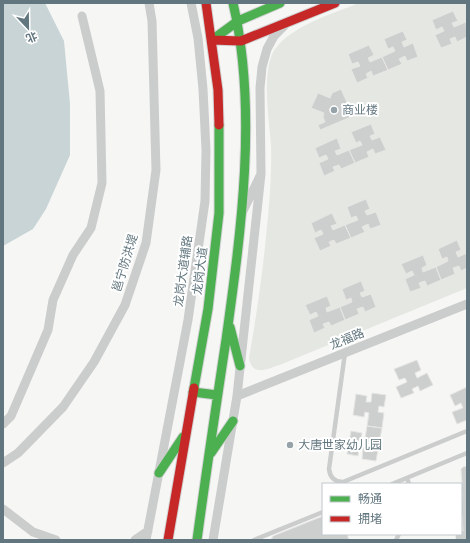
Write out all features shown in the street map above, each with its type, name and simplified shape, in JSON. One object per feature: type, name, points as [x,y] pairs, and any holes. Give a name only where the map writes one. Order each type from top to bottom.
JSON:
[{"type":"main road","name":"龙岗大道","points":[[168,540],[208,309],[219,213],[220,151],[218,90],[206,3]]},
{"type":"main road","points":[[197,540],[217,395],[229,322],[242,214],[245,152],[244,89],[241,41],[233,3]]},
{"type":"main road","points":[[212,40],[238,21],[280,3]]},
{"type":"main road","points":[[212,40],[241,41],[335,3]]},
{"type":"main road","points":[[229,322],[240,366]]},
{"type":"main road","points":[[193,392],[217,395]]},
{"type":"main road","points":[[209,456],[233,421]]},
{"type":"main road","points":[[159,473],[186,433]]},
{"type":"street","name":"邕宁防洪堤","points":[[3,462],[18,453],[63,407],[94,362],[125,305],[146,243],[156,170],[152,21],[149,3]]},
{"type":"street","name":"龙岗大道辅路","points":[[147,535],[188,320],[205,201],[206,150],[203,89],[198,38],[191,3]]},
{"type":"street","points":[[3,424],[11,416],[48,330],[53,300],[73,255],[91,228],[102,183],[100,92],[82,16]]},
{"type":"street","points":[[213,540],[237,396],[260,174],[260,88],[262,67],[267,49],[274,36],[285,24]]},
{"type":"street","points":[[242,214],[260,174]]},
{"type":"street","name":"龙福路","points":[[237,396],[467,304]]},
{"type":"street","points":[[3,509],[33,532],[56,540]]},
{"type":"street","points":[[135,540],[147,535]]},
{"type":"lane","points":[[345,353],[329,469],[334,480],[343,482],[467,431]]},
{"type":"lane","points":[[394,483],[467,453]]},
{"type":"lane","points":[[407,478],[409,483]]},
{"type":"lane","points":[[254,540],[322,512]]},
{"type":"shaded area","points":[[3,3],[45,3],[64,41],[70,104],[70,155],[46,209],[33,229],[3,246]]},
{"type":"shaded area","points":[[359,3],[467,3],[467,288],[282,364],[267,369],[258,370],[251,364],[249,358],[261,282],[271,173],[271,145],[267,82],[271,58],[275,49],[292,33],[325,16]]},
{"type":"building","points":[[453,11],[458,21],[452,23],[454,27],[466,22],[467,37],[457,42],[455,37],[450,39],[452,44],[441,48],[435,35],[444,31],[442,27],[436,30],[432,20]]},
{"type":"building","points":[[403,31],[407,40],[402,42],[404,47],[413,43],[418,57],[407,61],[405,56],[399,59],[402,64],[388,70],[382,57],[395,51],[393,47],[388,49],[384,39]]},
{"type":"building","points":[[369,45],[374,55],[368,58],[370,62],[382,57],[388,70],[373,76],[371,71],[366,74],[368,78],[357,83],[351,69],[360,66],[358,62],[352,64],[348,54]]},
{"type":"building","name":"商业楼","points":[[341,89],[353,116],[320,130],[318,125],[325,122],[323,117],[324,113],[311,108],[318,93],[330,98],[332,93]]},
{"type":"building","points":[[371,124],[375,134],[370,136],[372,140],[380,137],[386,150],[375,154],[373,149],[367,152],[369,157],[355,163],[349,150],[362,145],[360,141],[356,143],[351,132]]},
{"type":"building","points":[[337,138],[341,149],[335,151],[337,155],[349,150],[355,163],[341,169],[339,165],[333,167],[335,171],[324,176],[319,163],[328,159],[326,155],[319,158],[315,148]]},
{"type":"building","points":[[366,199],[370,209],[365,211],[367,215],[376,212],[381,225],[370,229],[368,224],[362,227],[365,232],[351,238],[345,225],[358,220],[356,216],[351,218],[347,207]]},
{"type":"building","points":[[332,213],[337,224],[331,226],[333,230],[345,225],[351,238],[336,244],[334,240],[329,242],[331,246],[320,251],[314,238],[323,234],[321,230],[315,233],[311,223]]},
{"type":"building","points":[[457,240],[461,250],[456,252],[458,257],[467,253],[467,268],[461,271],[459,266],[453,268],[455,274],[441,280],[436,267],[448,261],[447,257],[442,259],[438,249]]},
{"type":"building","points":[[423,255],[427,265],[422,268],[423,272],[436,267],[441,280],[427,286],[425,281],[419,283],[421,288],[410,292],[405,279],[414,275],[412,271],[406,274],[401,264]]},
{"type":"building","points":[[361,281],[365,291],[360,293],[362,297],[371,294],[376,307],[365,312],[363,307],[357,309],[359,314],[345,320],[340,307],[352,302],[351,298],[346,300],[342,289]]},
{"type":"building","points":[[327,296],[331,306],[326,308],[327,312],[340,307],[345,320],[331,326],[329,322],[323,324],[325,328],[314,333],[309,320],[318,316],[316,312],[310,315],[305,305]]},
{"type":"building","points":[[417,360],[421,370],[415,373],[417,378],[427,373],[433,385],[420,391],[418,386],[412,389],[414,393],[401,398],[396,387],[407,382],[405,378],[399,380],[394,369]]},
{"type":"building","points":[[467,387],[467,420],[457,424],[452,412],[463,408],[461,403],[455,406],[450,395]]},
{"type":"building","points":[[372,393],[386,395],[384,407],[379,406],[378,412],[384,413],[382,428],[367,426],[369,413],[365,412],[364,417],[353,415],[356,394],[367,396],[366,402],[371,402]]},
{"type":"building","points":[[367,426],[382,428],[379,444],[374,443],[373,449],[378,450],[376,461],[362,459],[363,449],[359,449],[358,456],[347,454],[351,431],[362,433],[361,439],[365,439]]},
{"type":"building","points":[[467,466],[467,540],[459,540],[459,535],[462,535],[461,469]]},
{"type":"building","points":[[322,516],[322,535],[347,535],[349,540],[271,540],[273,536]]},
{"type":"traffic: fast","points":[[197,540],[232,299],[244,171],[246,128],[245,86],[233,3]]},
{"type":"traffic: fast","points":[[212,40],[238,21],[280,3]]},
{"type":"traffic: fast","points":[[194,388],[208,309],[219,213],[219,125]]},
{"type":"traffic: fast","points":[[230,327],[240,366]]},
{"type":"traffic: fast","points":[[193,392],[217,395]]},
{"type":"traffic: fast","points":[[211,453],[233,421]]},
{"type":"traffic: fast","points":[[159,473],[183,437]]},
{"type":"traffic: jam","points":[[206,3],[218,90],[219,125]]},
{"type":"traffic: jam","points":[[212,40],[241,41],[335,3]]},
{"type":"traffic: jam","points":[[168,540],[194,388]]},
{"type":"place","name":"商业楼","points":[[334,110]]},
{"type":"place","name":"大唐世家幼儿园","points":[[290,445]]}]
